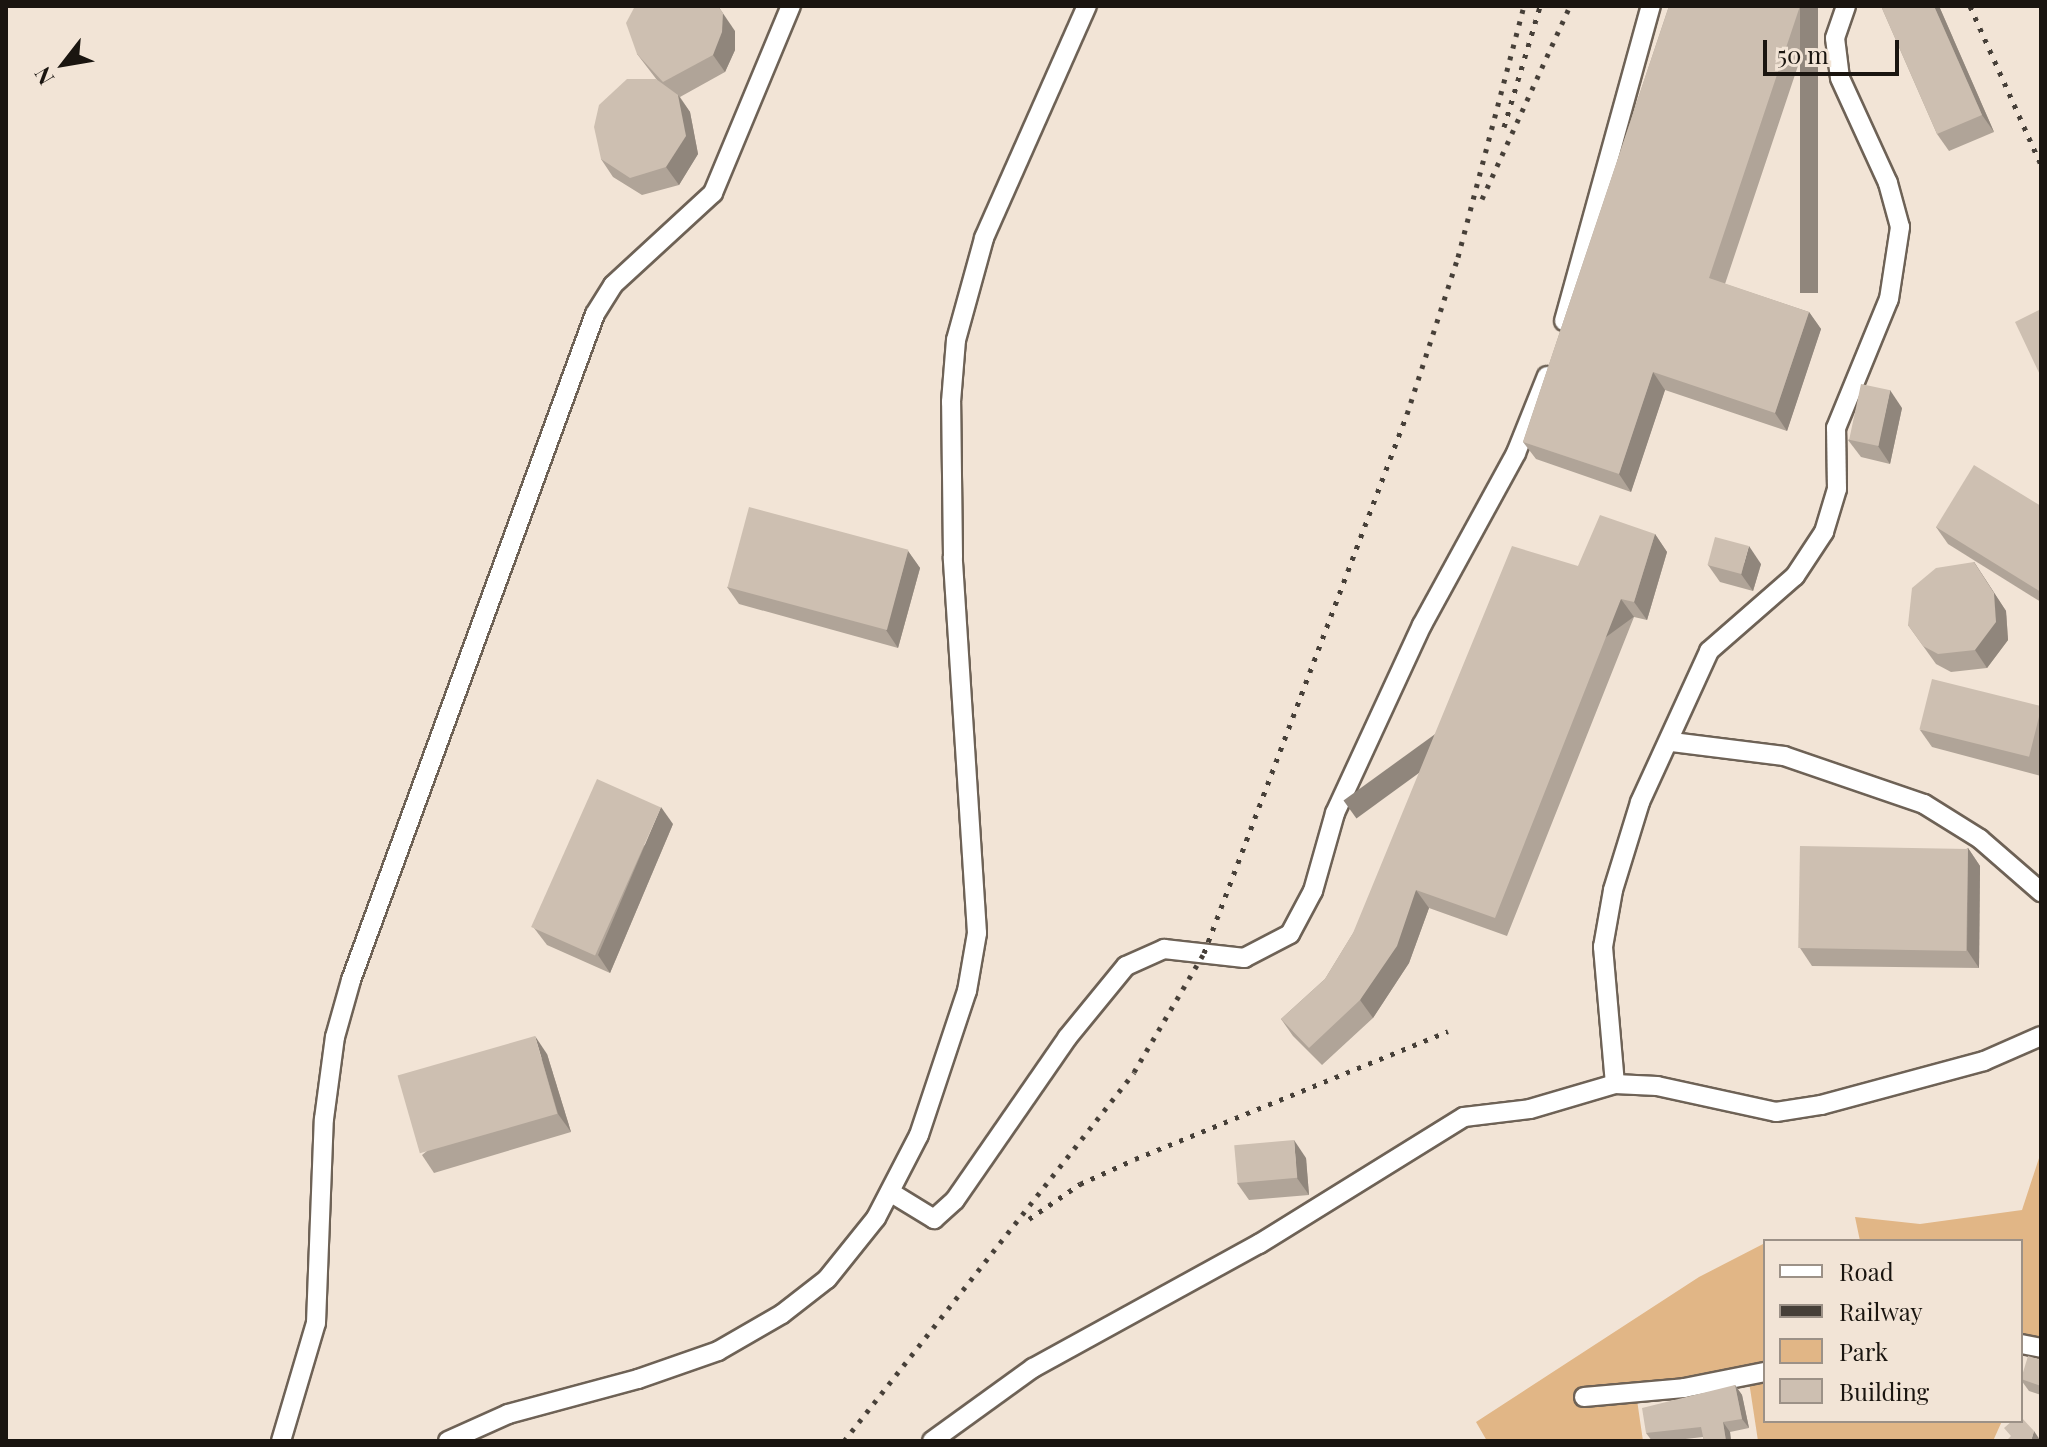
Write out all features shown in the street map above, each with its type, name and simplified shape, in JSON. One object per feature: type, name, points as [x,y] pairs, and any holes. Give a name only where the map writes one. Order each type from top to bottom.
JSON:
[{"type":"street","points":[[281,1441],[316,1323],[324,1119],[335,1037],[351,980],[595,314],[631,267],[713,193],[791,6]]},
{"type":"street","points":[[448,1441],[508,1414],[718,1351],[782,1314],[827,1279],[876,1218],[919,1135],[948,1056],[977,933],[953,557],[951,402],[956,340],[984,238],[1087,6]]},
{"type":"street","points":[[890,1192],[934,1219],[955,1200],[1067,1038],[1126,966],[1164,949],[1244,958],[1290,934],[1313,891],[1335,813],[1422,625],[1516,453],[1556,346],[1651,6]]},
{"type":"street","points":[[1615,1084],[1603,947],[1613,890],[1640,802],[1672,742],[1709,651],[1795,576],[1824,532],[1837,489],[1836,428],[1889,299],[1900,227],[1888,183],[1840,78],[1835,38],[1846,6]]},
{"type":"street","points":[[1672,742],[1784,756],[1924,804],[1980,839],[2041,892]]},
{"type":"street","points":[[932,1441],[1033,1368],[1259,1244],[1464,1117],[1530,1109],[1615,1084],[1657,1086],[1776,1112],[1821,1105],[1984,1061],[2041,1036]]},
{"type":"street","points":[[1584,1397],[1684,1388],[1763,1372]]},
{"type":"green space","points":[[2041,1152],[2039,1346],[2023,1343],[2023,1239],[1860,1239],[1855,1217],[1920,1224],[2022,1210]]},
{"type":"green space","points":[[1763,1244],[1763,1423],[2001,1423],[1993,1441],[1758,1441],[1748,1375],[1636,1393],[1643,1441],[1487,1441],[1476,1422],[1699,1277]]},
{"type":"building","points":[[635,6],[718,6],[723,13],[722,32],[713,55],[663,82],[637,54],[626,23]]},
{"type":"building","points":[[1669,6],[1800,6],[1709,278],[1809,312],[1775,413],[1653,372],[1619,474],[1523,442]]},
{"type":"building","points":[[1881,6],[1934,6],[1982,115],[1937,134]]},
{"type":"building","points":[[627,79],[656,79],[678,95],[686,136],[666,167],[630,178],[601,159],[594,127],[599,105]]},
{"type":"building","points":[[2041,309],[2041,377],[2015,322]]},
{"type":"building","points":[[1861,384],[1890,390],[1878,446],[1849,440]]},
{"type":"building","points":[[1974,465],[2041,506],[2041,592],[1936,527]]},
{"type":"building","points":[[749,507],[908,550],[887,630],[728,587]]},
{"type":"building","points":[[1600,515],[1655,534],[1634,602],[1621,599],[1495,918],[1416,890],[1397,946],[1360,1000],[1309,1048],[1281,1019],[1325,979],[1353,933],[1512,546],[1578,566]]},
{"type":"building","points":[[1715,537],[1749,546],[1741,574],[1707,565]]},
{"type":"building","points":[[1974,562],[1994,593],[1996,622],[1975,650],[1938,654],[1923,646],[1908,625],[1912,588],[1936,568]]},
{"type":"building","points":[[1932,679],[2041,706],[2029,757],[1919,729]]},
{"type":"building","points":[[597,779],[661,807],[595,955],[531,927]]},
{"type":"building","points":[[1800,846],[1968,849],[1966,951],[1798,948]]},
{"type":"building","points":[[535,1036],[557,1114],[420,1153],[398,1075]]},
{"type":"building","points":[[1294,1140],[1297,1178],[1238,1183],[1234,1145]]},
{"type":"building","points":[[2028,1356],[2041,1360],[2041,1386],[2023,1380]]},
{"type":"building","points":[[1735,1385],[1742,1419],[1723,1422],[1726,1441],[1704,1441],[1701,1427],[1646,1433],[1642,1408]]},
{"type":"building","points":[[2023,1419],[2034,1431],[2031,1441],[2006,1441],[2011,1436],[2004,1428],[2010,1423],[2023,1423]]},
{"type":"railway","points":[[844,1441],[1134,1072],[1204,953],[1407,414],[1458,257],[1524,6]]},
{"type":"railway","points":[[1504,127],[1540,6]]},
{"type":"railway","points":[[1482,199],[1570,6]]},
{"type":"railway","points":[[1970,6],[2041,165]]},
{"type":"railway","points":[[1029,1219],[1080,1184],[1135,1159],[1448,1031]]}]
